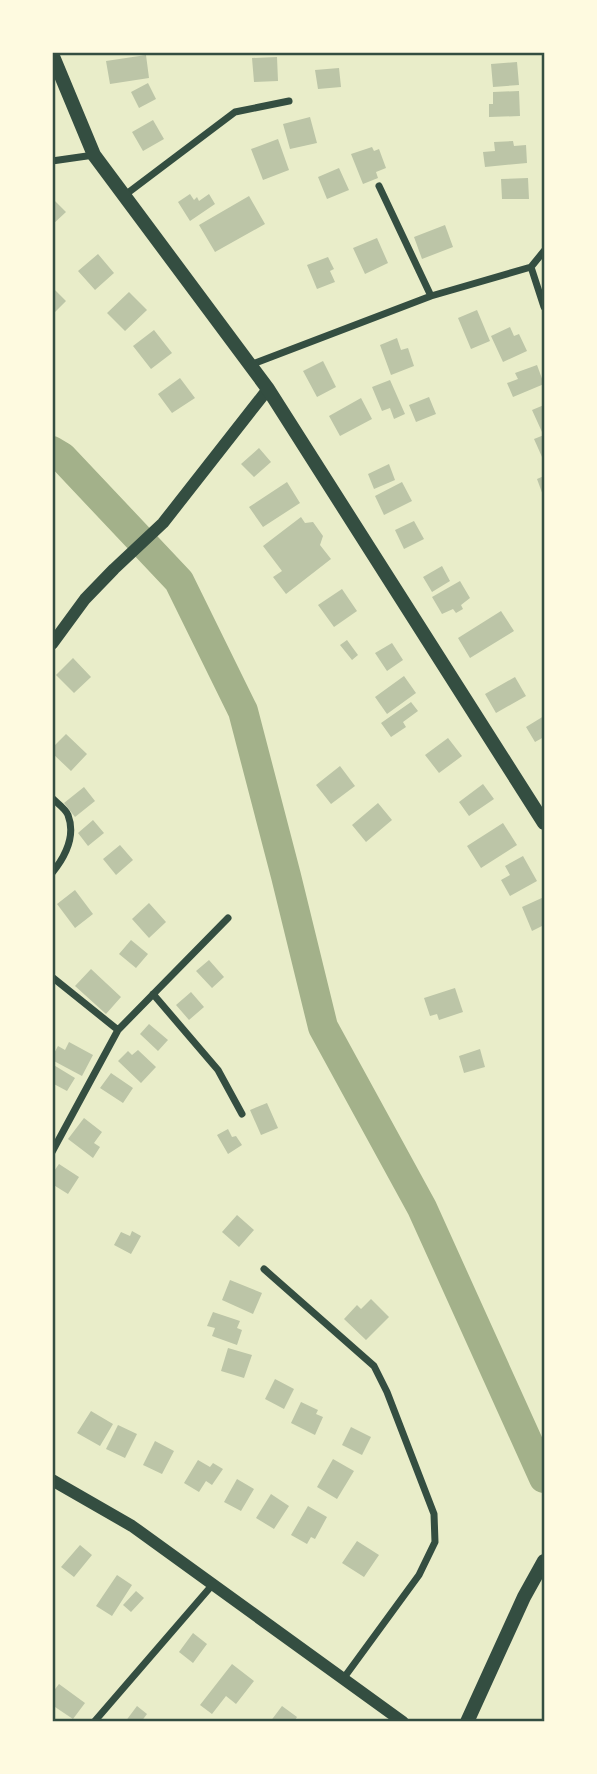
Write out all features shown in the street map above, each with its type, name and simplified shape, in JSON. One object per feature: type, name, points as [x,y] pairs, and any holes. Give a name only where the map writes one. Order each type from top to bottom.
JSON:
[{"type":"main road","points":[[52,54],[94,155],[268,388],[544,823]]},
{"type":"main road","points":[[467,1721],[524,1597],[544,1561]]},
{"type":"street","points":[[125,195],[235,112],[289,101]]},
{"type":"street","points":[[52,161],[94,155]]},
{"type":"street","points":[[379,186],[431,296]]},
{"type":"street","points":[[249,365],[431,296],[531,267],[544,251]]},
{"type":"street","points":[[531,267],[544,307]]},
{"type":"street","points":[[52,644],[85,599],[163,523],[268,388]]},
{"type":"street","points":[[52,798],[68,813],[71,840],[52,873]]},
{"type":"street","points":[[52,1152],[118,1030],[228,918]]},
{"type":"street","points":[[52,977],[118,1030]]},
{"type":"street","points":[[153,995],[218,1070],[242,1114]]},
{"type":"street","points":[[264,1269],[374,1366],[387,1392],[433,1514],[435,1542],[419,1575],[343,1679]]},
{"type":"street","points":[[52,1480],[132,1525],[403,1721]]},
{"type":"street","points":[[94,1721],[214,1583]]},
{"type":"building","points":[[146,55],[149,78],[110,84],[106,61]]},
{"type":"building","points":[[277,57],[278,81],[254,82],[252,58]]},
{"type":"building","points":[[517,62],[519,85],[493,87],[491,64]]},
{"type":"building","points":[[339,68],[341,87],[318,89],[315,70]]},
{"type":"building","points":[[148,83],[156,99],[139,108],[131,92]]},
{"type":"building","points":[[519,91],[520,116],[489,117],[493,92]]},
{"type":"building","points":[[310,117],[317,143],[290,149],[283,124]]},
{"type":"building","points":[[153,120],[164,139],[143,151],[132,132]]},
{"type":"building","points":[[278,139],[289,170],[263,180],[251,149]]},
{"type":"building","points":[[513,141],[514,146],[526,145],[527,163],[485,167],[483,152],[495,151],[494,142]]},
{"type":"building","points":[[372,147],[374,151],[379,149],[386,168],[376,172],[378,178],[363,184],[351,154]]},
{"type":"building","points":[[339,168],[349,190],[327,199],[318,177]]},
{"type":"building","points":[[528,178],[529,199],[502,199],[501,179]]},
{"type":"building","points":[[190,194],[194,200],[197,197],[199,201],[209,194],[215,204],[190,221],[178,202]]},
{"type":"building","points":[[249,196],[265,224],[215,252],[199,225]]},
{"type":"building","points":[[52,198],[66,212],[52,225]]},
{"type":"building","points":[[445,225],[453,247],[422,259],[414,237]]},
{"type":"building","points":[[377,238],[388,263],[365,274],[353,248]]},
{"type":"building","points":[[98,254],[114,273],[95,290],[78,271]]},
{"type":"building","points":[[328,257],[334,269],[330,271],[335,282],[317,289],[307,265]]},
{"type":"building","points":[[52,287],[66,301],[52,315]]},
{"type":"building","points":[[129,292],[147,310],[125,331],[107,313]]},
{"type":"building","points":[[477,310],[490,341],[471,349],[458,318]]},
{"type":"building","points":[[510,327],[514,336],[519,334],[527,351],[503,362],[491,336]]},
{"type":"building","points":[[154,330],[172,353],[151,369],[133,346]]},
{"type":"building","points":[[397,338],[401,350],[408,348],[414,366],[391,375],[380,345]]},
{"type":"building","points":[[323,361],[336,387],[317,397],[303,371]]},
{"type":"building","points":[[537,365],[544,384],[513,397],[507,383],[518,379],[515,373]]},
{"type":"building","points":[[180,378],[195,398],[172,413],[158,394]]},
{"type":"building","points":[[390,380],[405,414],[394,419],[390,408],[382,411],[372,387]]},
{"type":"building","points":[[429,397],[436,414],[416,422],[409,405]]},
{"type":"building","points":[[361,398],[372,419],[340,436],[329,416]]},
{"type":"building","points":[[544,405],[544,431],[542,432],[532,410]]},
{"type":"building","points":[[544,435],[544,456],[542,457],[534,439]]},
{"type":"building","points":[[259,448],[271,462],[254,477],[241,464]]},
{"type":"building","points":[[389,464],[395,480],[374,489],[368,474]]},
{"type":"building","points":[[544,476],[544,498],[537,479]]},
{"type":"building","points":[[287,482],[300,503],[263,527],[249,507]]},
{"type":"building","points":[[402,482],[412,501],[384,515],[375,496]]},
{"type":"building","points":[[301,517],[305,523],[313,522],[323,536],[320,545],[331,559],[286,594],[273,577],[282,571],[263,546]]},
{"type":"building","points":[[414,521],[424,539],[404,549],[395,530]]},
{"type":"building","points":[[442,566],[450,581],[432,592],[423,577]]},
{"type":"building","points":[[460,581],[470,598],[461,605],[463,609],[456,613],[453,609],[442,614],[432,597]]},
{"type":"building","points":[[342,589],[357,611],[334,627],[318,605]]},
{"type":"building","points":[[501,611],[514,631],[470,658],[458,638]]},
{"type":"building","points":[[347,640],[358,655],[352,660],[340,645]]},
{"type":"building","points":[[392,643],[403,660],[387,671],[375,653]]},
{"type":"building","points":[[73,658],[91,677],[74,693],[56,675]]},
{"type":"building","points":[[404,676],[416,693],[387,714],[375,697]]},
{"type":"building","points":[[515,677],[526,696],[496,713],[485,694]]},
{"type":"building","points":[[411,702],[418,711],[403,722],[406,727],[391,737],[381,723]]},
{"type":"building","points":[[544,716],[544,737],[535,742],[526,727]]},
{"type":"building","points":[[66,734],[87,754],[71,771],[52,753],[52,748]]},
{"type":"building","points":[[448,738],[462,756],[439,773],[425,755]]},
{"type":"building","points":[[340,766],[355,786],[331,804],[316,785]]},
{"type":"building","points":[[483,784],[494,799],[469,816],[459,802]]},
{"type":"building","points":[[84,787],[95,801],[75,817],[64,803]]},
{"type":"building","points":[[378,803],[392,820],[366,842],[352,825]]},
{"type":"building","points":[[93,820],[104,833],[88,846],[78,833]]},
{"type":"building","points":[[503,823],[517,845],[481,868],[467,846]]},
{"type":"building","points":[[120,845],[133,860],[116,875],[103,859]]},
{"type":"building","points":[[523,856],[537,881],[510,896],[501,880],[510,875],[505,866]]},
{"type":"building","points":[[75,890],[93,914],[75,928],[57,904]]},
{"type":"building","points":[[544,897],[544,925],[532,931],[522,907]]},
{"type":"building","points":[[149,903],[166,922],[149,938],[132,919]]},
{"type":"building","points":[[131,940],[148,954],[136,968],[119,954]]},
{"type":"building","points":[[209,960],[224,977],[212,988],[196,971]]},
{"type":"building","points":[[91,969],[121,997],[106,1014],[75,986]]},
{"type":"building","points":[[455,988],[463,1012],[439,1020],[437,1014],[430,1016],[424,998]]},
{"type":"building","points":[[191,992],[204,1007],[189,1020],[176,1005]]},
{"type":"building","points":[[149,1024],[168,1040],[158,1051],[140,1034]]},
{"type":"building","points":[[69,1042],[93,1055],[82,1076],[52,1060],[58,1046],[65,1050]]},
{"type":"building","points":[[480,1049],[485,1067],[464,1073],[459,1056]]},
{"type":"building","points":[[138,1050],[156,1067],[141,1083],[118,1061],[128,1051],[132,1055]]},
{"type":"building","points":[[52,1064],[75,1078],[67,1091],[52,1083]]},
{"type":"building","points":[[111,1073],[133,1088],[123,1103],[100,1088]]},
{"type":"building","points":[[267,1103],[278,1128],[261,1135],[250,1110]]},
{"type":"building","points":[[84,1118],[102,1132],[94,1143],[100,1147],[93,1158],[68,1139]]},
{"type":"building","points":[[228,1129],[232,1137],[236,1136],[242,1145],[228,1154],[217,1135]]},
{"type":"building","points":[[59,1164],[79,1177],[68,1194],[52,1184],[52,1174]]},
{"type":"building","points":[[237,1215],[254,1230],[239,1247],[222,1232]]},
{"type":"building","points":[[132,1231],[141,1236],[131,1254],[114,1245],[121,1232],[130,1236]]},
{"type":"building","points":[[230,1280],[262,1293],[253,1314],[222,1300]]},
{"type":"building","points":[[371,1299],[389,1317],[366,1340],[344,1319],[357,1305],[361,1309]]},
{"type":"building","points":[[213,1312],[240,1321],[237,1328],[242,1330],[237,1345],[212,1336],[215,1328],[207,1326]]},
{"type":"building","points":[[228,1348],[252,1355],[244,1378],[221,1371]]},
{"type":"building","points":[[275,1379],[294,1389],[284,1409],[265,1399]]},
{"type":"building","points":[[301,1402],[318,1410],[316,1414],[323,1417],[315,1435],[291,1423]]},
{"type":"building","points":[[91,1411],[113,1424],[100,1446],[77,1433]]},
{"type":"building","points":[[118,1425],[137,1434],[125,1458],[106,1449]]},
{"type":"building","points":[[351,1427],[371,1437],[362,1455],[342,1445]]},
{"type":"building","points":[[155,1441],[174,1451],[162,1474],[143,1465]]},
{"type":"building","points":[[333,1459],[354,1471],[337,1499],[317,1487]]},
{"type":"building","points":[[198,1460],[210,1467],[213,1463],[223,1469],[212,1485],[206,1481],[199,1492],[184,1483]]},
{"type":"building","points":[[237,1479],[254,1489],[241,1511],[224,1502]]},
{"type":"building","points":[[271,1494],[289,1506],[274,1529],[256,1518]]},
{"type":"building","points":[[308,1506],[327,1517],[315,1539],[311,1537],[307,1544],[291,1535]]},
{"type":"building","points":[[357,1541],[379,1555],[364,1577],[342,1563]]},
{"type":"building","points":[[80,1545],[92,1555],[74,1577],[61,1567]]},
{"type":"building","points":[[117,1575],[132,1585],[112,1616],[96,1606]]},
{"type":"building","points":[[136,1591],[144,1598],[131,1612],[123,1605]]},
{"type":"building","points":[[193,1633],[207,1644],[193,1663],[179,1652]]},
{"type":"building","points":[[232,1664],[254,1681],[236,1704],[226,1696],[212,1714],[200,1705]]},
{"type":"building","points":[[59,1684],[85,1703],[73,1719],[52,1705],[52,1693]]},
{"type":"building","points":[[137,1706],[147,1714],[141,1722],[125,1722]]},
{"type":"building","points":[[282,1706],[297,1717],[294,1722],[270,1722]]},
{"type":"waterway","points":[[52,451],[62,457],[179,581],[243,711],[323,1027],[422,1208],[544,1478]]}]
